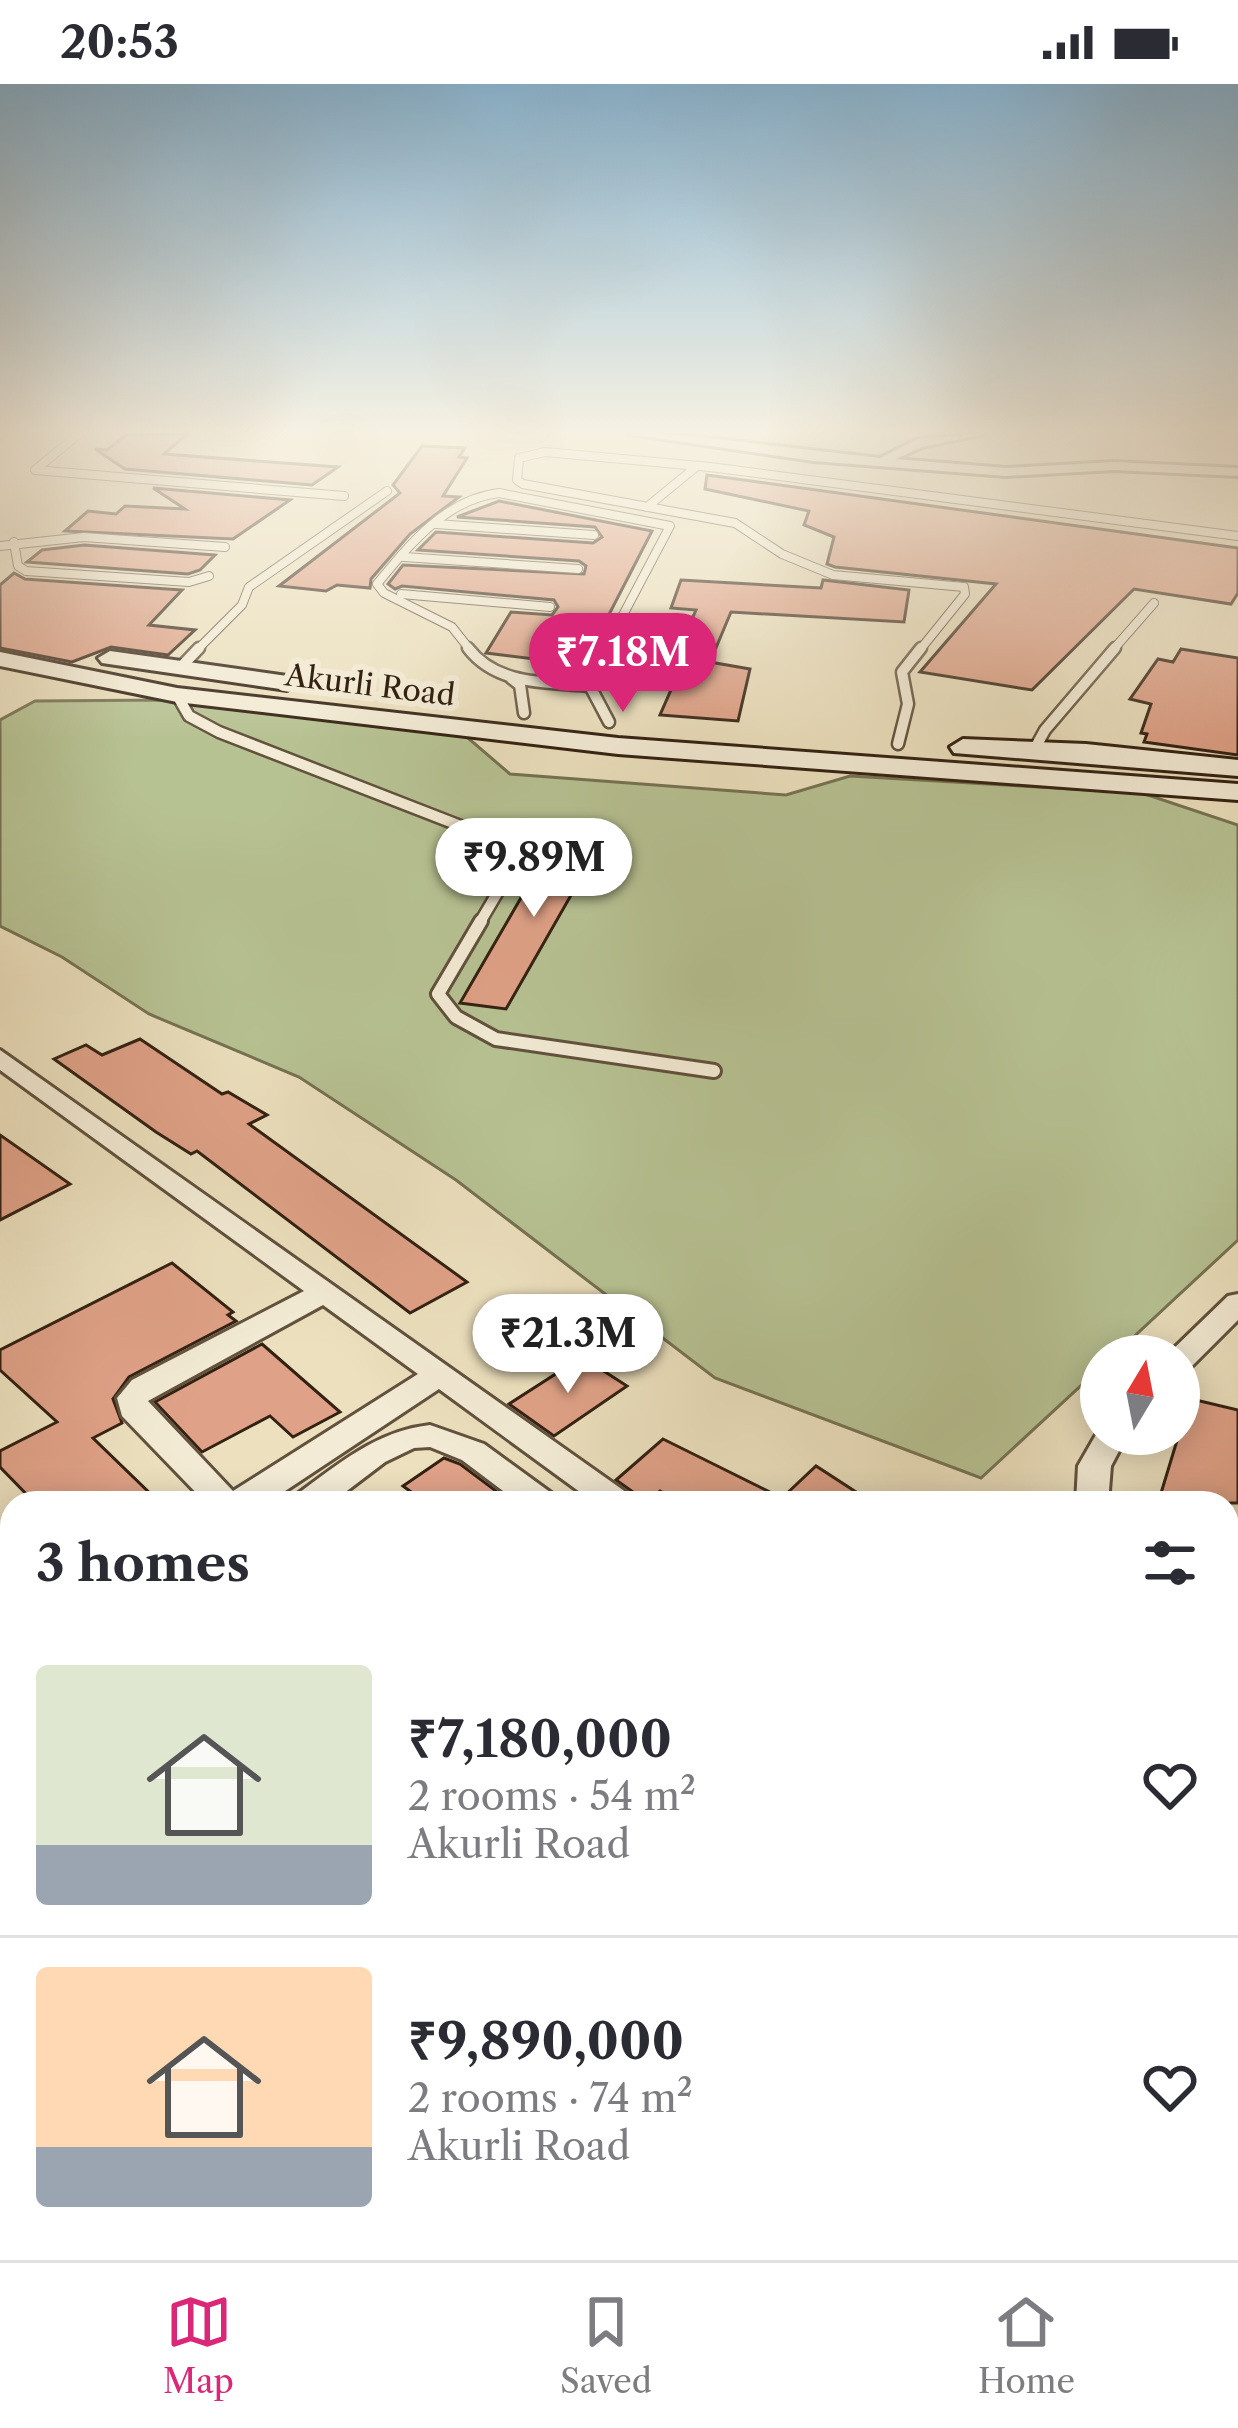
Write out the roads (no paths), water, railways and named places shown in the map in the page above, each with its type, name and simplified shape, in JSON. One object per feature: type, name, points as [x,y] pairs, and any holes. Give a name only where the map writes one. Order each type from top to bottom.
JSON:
[{"type":"street","name":"Akurli Road","points":[[0,639],[178,682],[609,722],[1238,768]]},
{"type":"street","name":"Akurli Road","points":[[0,659],[736,758],[1143,781],[1238,792]]},
{"type":"street","points":[[0,1058],[438,1375],[587,1491]]},
{"type":"street","points":[[214,1491],[133,1409],[132,1398],[143,1387],[324,1293]]},
{"type":"street","points":[[1200,1340],[1238,1303]]},
{"type":"street","points":[[262,1491],[438,1375]]},
{"type":"street","points":[[325,1491],[376,1455],[418,1436],[448,1439],[524,1491]]},
{"type":"street","points":[[1090,1491],[1099,1455]]},
{"type":"lane","points":[[0,546],[73,536],[225,547]]},
{"type":"lane","points":[[323,536],[249,587],[242,605],[178,682],[189,716],[219,732],[512,846],[519,856],[438,994],[456,1017],[496,1039],[714,1071]]},
{"type":"lane","points":[[425,536],[377,584],[384,593],[433,614],[464,637],[478,661],[520,685],[524,713]]},
{"type":"lane","points":[[590,686],[615,625],[665,536]]},
{"type":"lane","points":[[756,536],[814,570],[964,587],[965,594],[902,672],[908,704],[898,744]]},
{"type":"lane","points":[[14,542],[18,566],[26,571],[189,582],[209,576]]},
{"type":"lane","points":[[404,557],[578,569]]},
{"type":"lane","points":[[384,593],[550,607]]},
{"type":"lane","points":[[1034,750],[1045,730],[1154,603]]},
{"type":"lane","points":[[511,678],[590,686]]},
{"type":"lane","points":[[590,686],[609,722]]}]
